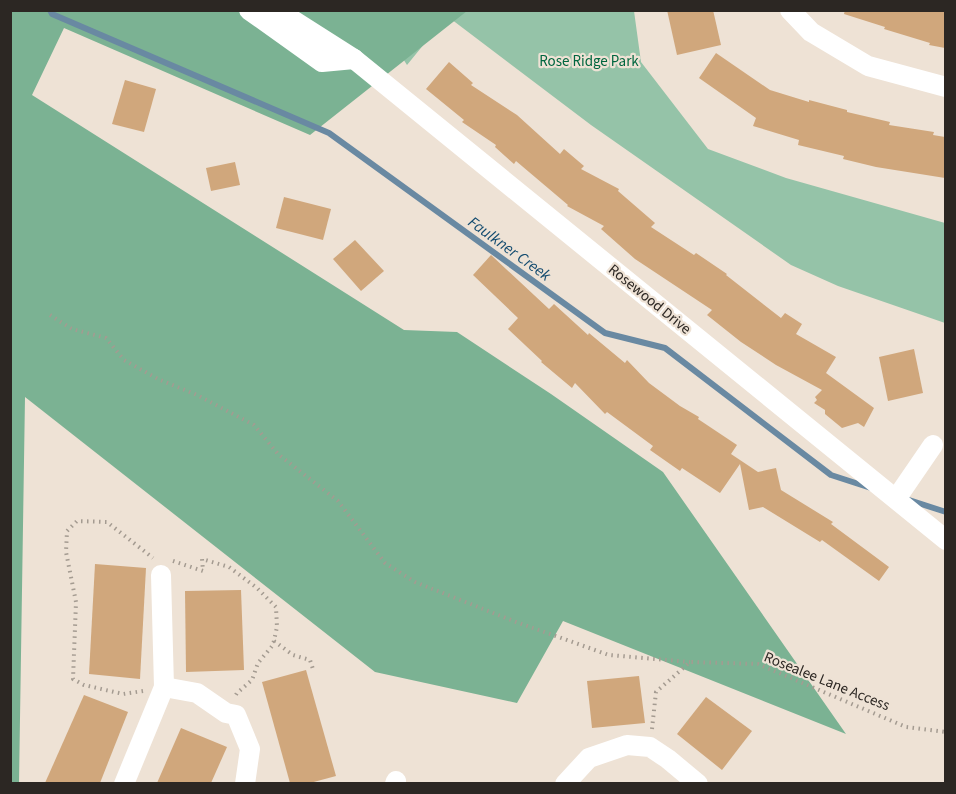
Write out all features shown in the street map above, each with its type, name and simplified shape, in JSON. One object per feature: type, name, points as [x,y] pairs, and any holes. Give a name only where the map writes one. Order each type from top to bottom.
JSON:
[{"type":"street","points":[[249,10],[322,62],[354,59]]},
{"type":"street","name":"Rosewood Drive","points":[[277,10],[354,59],[945,540]]},
{"type":"street","points":[[790,10],[811,32],[868,66],[945,87]]},
{"type":"street","points":[[896,499],[933,445]]},
{"type":"street","points":[[124,783],[164,687],[162,562]]},
{"type":"street","points":[[164,687],[197,693],[226,713],[236,715],[250,749],[244,783]]},
{"type":"street","points":[[565,783],[589,758],[627,744],[650,747],[698,783]]},
{"type":"path","name":"Rosealee Lane Access","points":[[50,315],[72,328],[106,338],[124,360],[254,425],[278,454],[338,501],[385,563],[415,582],[516,622],[609,655],[690,662],[758,664],[906,728],[945,732]]},
{"type":"path","points":[[164,687],[123,694],[84,685],[73,679],[76,602],[66,552],[68,531],[77,521],[106,522],[162,562],[203,571],[202,559],[229,567],[257,588],[276,607],[277,627],[273,645],[258,663],[252,680],[237,693],[226,713]]},
{"type":"path","points":[[274,641],[293,655],[310,660],[314,669]]},
{"type":"path","points":[[650,747],[656,692],[690,662]]},
{"type":"green space","points":[[10,11],[467,11],[310,135],[64,28],[32,95],[404,330],[457,332],[663,472],[846,734],[563,621],[517,703],[375,672],[25,397],[19,783],[11,783]]},
{"type":"green space","name":"Rose Ridge Park","points":[[341,11],[634,11],[641,62],[708,149],[786,178],[945,223],[945,323],[838,286],[791,265],[591,125],[447,16],[407,65],[400,54]]},
{"type":"building","points":[[667,10],[713,10],[721,45],[677,55]]},
{"type":"building","points":[[845,10],[945,10],[945,48],[929,45],[930,43],[844,14]]},
{"type":"building","points":[[716,53],[770,90],[890,122],[889,125],[934,132],[933,135],[945,137],[945,178],[876,167],[843,159],[844,156],[798,145],[799,140],[753,126],[756,118],[699,78]]},
{"type":"building","points":[[449,62],[473,83],[471,85],[517,115],[560,154],[564,149],[584,166],[581,169],[619,189],[618,191],[655,223],[651,227],[727,274],[781,318],[785,313],[802,324],[796,334],[836,357],[826,373],[874,408],[864,427],[858,423],[842,428],[825,414],[825,410],[814,403],[817,400],[815,397],[822,390],[776,365],[741,342],[707,315],[712,310],[635,259],[601,229],[604,226],[567,206],[516,161],[514,164],[495,147],[496,145],[462,122],[464,120],[426,89]]},
{"type":"building","points":[[125,80],[156,89],[144,132],[112,124]]},
{"type":"building","points":[[235,162],[240,185],[211,191],[206,168]]},
{"type":"building","points":[[284,197],[331,209],[323,240],[276,228]]},
{"type":"building","points":[[355,240],[384,271],[361,291],[333,259]]},
{"type":"building","points":[[491,255],[549,309],[554,304],[588,335],[589,333],[625,363],[627,360],[649,383],[737,445],[731,454],[758,472],[776,468],[781,490],[833,522],[831,524],[889,567],[879,581],[822,540],[820,542],[763,507],[749,510],[740,464],[720,493],[682,468],[680,471],[650,450],[653,446],[607,412],[605,414],[575,383],[572,388],[541,362],[508,329],[518,318],[473,275]]},
{"type":"building","points":[[914,349],[923,393],[888,401],[879,357]]},
{"type":"building","points":[[95,564],[146,568],[140,679],[89,674]]},
{"type":"building","points":[[241,590],[244,670],[186,672],[185,591]]},
{"type":"building","points":[[306,670],[336,776],[310,783],[290,783],[262,682]]},
{"type":"building","points":[[639,676],[645,723],[592,728],[587,681]]},
{"type":"building","points":[[84,695],[128,712],[100,783],[45,783]]},
{"type":"building","points":[[706,697],[752,731],[722,770],[677,734]]},
{"type":"building","points":[[181,728],[227,747],[211,783],[157,783]]},
{"type":"waterway","name":"Faulkner Creek","points":[[50,10],[52,14],[329,133],[605,333],[665,348],[831,475],[871,488]]},
{"type":"waterway","name":"Faulkner Creek","points":[[909,500],[946,512]]}]
